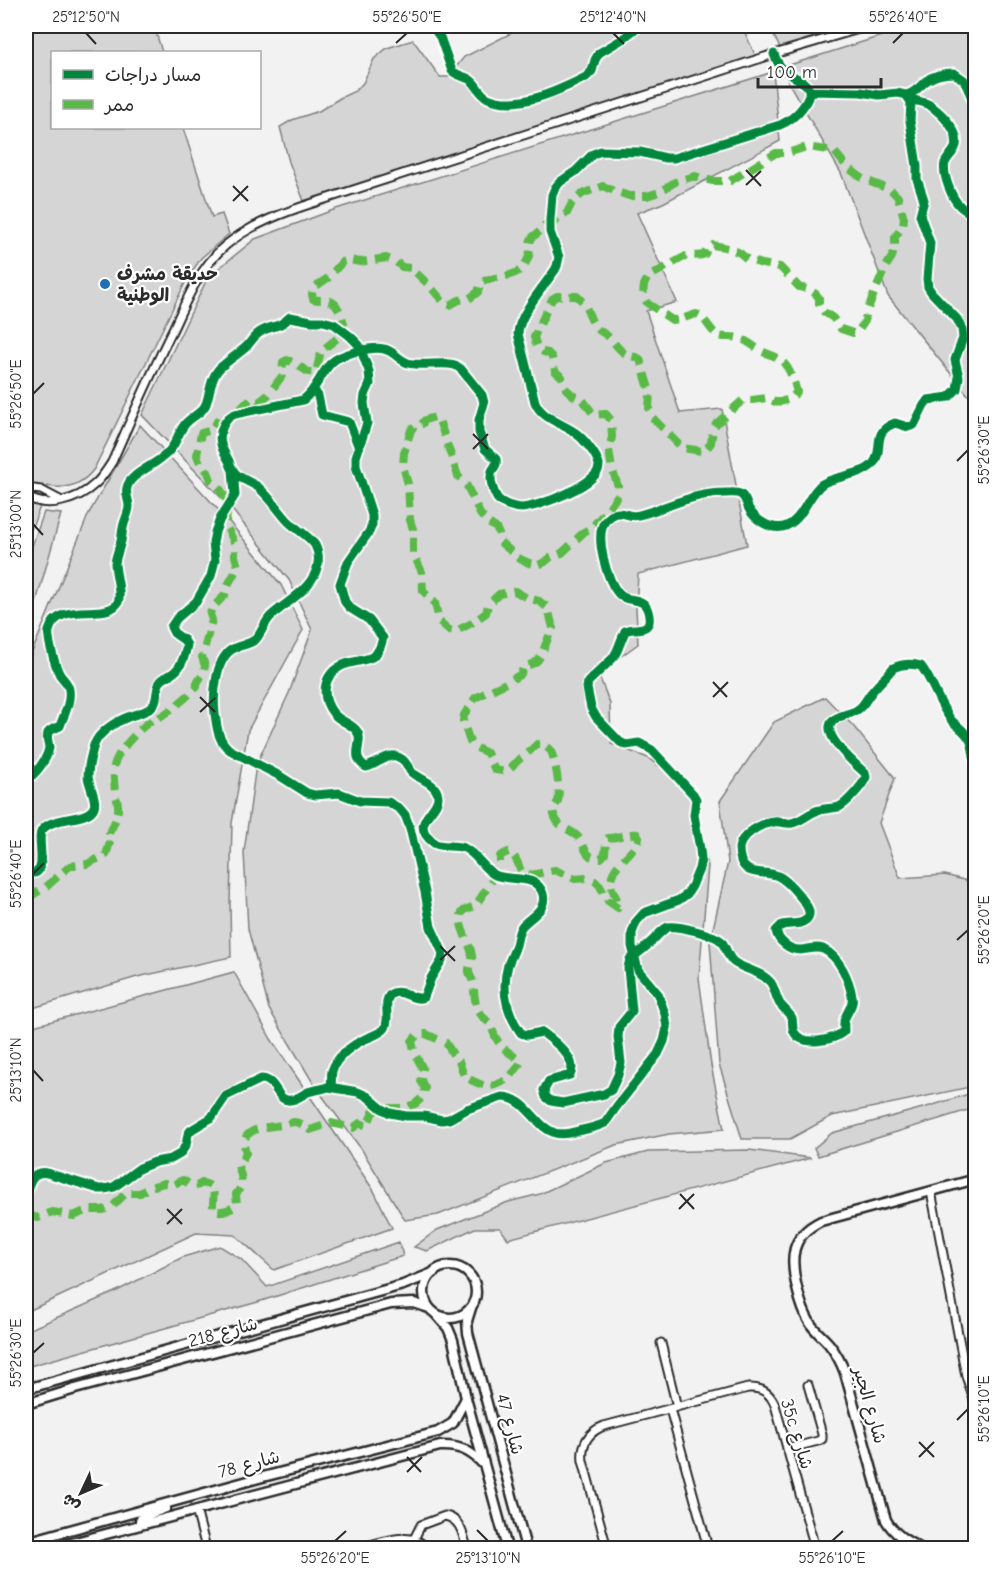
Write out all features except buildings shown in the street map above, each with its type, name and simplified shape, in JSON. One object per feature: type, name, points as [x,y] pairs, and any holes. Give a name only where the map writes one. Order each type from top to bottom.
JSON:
[{"type":"street","points":[[26,496],[32,500],[48,503],[75,496],[97,483],[105,473],[195,284],[217,253],[236,237],[267,221],[316,202],[774,54],[869,26]]},
{"type":"street","points":[[26,488],[41,490],[60,500]]},
{"type":"street","name":"شارع الجير","points":[[920,1548],[895,1533],[883,1513],[845,1373],[834,1351],[812,1327],[805,1314],[792,1269],[792,1259],[798,1240],[812,1225],[830,1218],[975,1179]]},
{"type":"street","points":[[931,1191],[964,1364],[975,1406]]},
{"type":"street","points":[[26,1389],[403,1285],[446,1266],[461,1269],[472,1279],[475,1286],[474,1302],[467,1312],[457,1318],[445,1318],[432,1311],[425,1301],[424,1293],[428,1278],[433,1273]]},
{"type":"street","name":"شارع 218","points":[[26,1404],[391,1304],[414,1303],[432,1311]]},
{"type":"street","name":"شارع 47","points":[[471,1308],[468,1333],[526,1548]]},
{"type":"street","name":"شارع 47","points":[[432,1311],[448,1328],[453,1340],[466,1398],[507,1548]]},
{"type":"street","points":[[661,1343],[674,1408],[708,1548]]},
{"type":"street","points":[[788,1449],[822,1438],[808,1385]]},
{"type":"street","name":"35c شارع","points":[[674,1408],[748,1388],[762,1389],[773,1399],[815,1548]]},
{"type":"street","name":"شارع 78","points":[[26,1542],[438,1432],[453,1423],[466,1398]]},
{"type":"street","points":[[607,1548],[583,1461],[584,1442],[592,1432],[598,1429],[674,1408]]},
{"type":"street","name":"شارع 78","points":[[53,1548],[440,1446],[453,1445],[464,1448],[484,1465]]},
{"type":"street","points":[[142,1524],[140,1521],[142,1517],[165,1509],[172,1502]]},
{"type":"street","points":[[196,1510],[206,1548]]},
{"type":"street","points":[[414,1539],[421,1525],[448,1516],[459,1524],[467,1548]]},
{"type":"street","points":[[44,1548],[89,1533],[93,1529],[90,1524]]},
{"type":"street","points":[[359,1548],[399,1538],[414,1539],[427,1548]]},
{"type":"shaded area","name":"حديقة مشرف الوطنية","points":[[26,26],[154,26],[162,51],[51,51],[51,129],[183,129],[212,217],[222,214],[229,234],[201,258],[187,279],[94,469],[74,485],[48,486],[26,543]]},
{"type":"shaded area","points":[[525,26],[742,26],[756,57],[304,201],[289,162],[280,127],[292,120],[319,111],[355,91],[363,83],[374,59],[387,48],[413,40],[440,77],[448,77],[464,57]]},
{"type":"shaded area","points":[[769,26],[850,26],[780,48]]},
{"type":"shaded area","points":[[913,26],[975,26],[976,400],[973,401],[888,296],[841,173],[780,68]]},
{"type":"shaded area","points":[[773,72],[780,141],[663,203],[637,213],[677,302],[646,311],[680,413],[722,409],[747,545],[638,574],[636,609],[638,644],[598,673],[610,704],[611,744],[648,758],[695,794],[708,866],[699,978],[711,1065],[724,1129],[669,1134],[616,1145],[438,1215],[405,1220],[362,1150],[315,1086],[269,1009],[248,929],[244,852],[256,765],[289,693],[312,630],[289,580],[229,506],[142,415],[208,277],[255,239],[336,209]]},
{"type":"shaded area","points":[[140,425],[227,519],[281,585],[303,630],[248,730],[232,823],[231,957],[137,977],[26,1010],[26,667],[89,513]]},
{"type":"shaded area","points":[[44,512],[61,514],[26,631],[26,563]]},
{"type":"shaded area","points":[[825,697],[854,727],[895,778],[879,823],[900,878],[945,875],[975,883],[975,1086],[832,1116],[790,1139],[742,1139],[719,1064],[710,942],[728,862],[720,801],[774,722]]},
{"type":"shaded area","points":[[234,972],[271,1039],[374,1191],[392,1228],[274,1270],[235,1235],[196,1233],[26,1312],[26,1028]]},
{"type":"shaded area","points":[[975,1092],[975,1108],[818,1156],[814,1148],[832,1133]]},
{"type":"shaded area","points":[[749,1150],[811,1158],[508,1239],[500,1228],[475,1228],[427,1251],[414,1247],[437,1230],[508,1202],[540,1194],[606,1163],[648,1152]]},
{"type":"shaded area","points":[[399,1242],[403,1256],[258,1302],[26,1367],[26,1331],[117,1291],[183,1257],[220,1246],[241,1259],[267,1287]]},
{"type":"marked path","points":[[26,1214],[38,1218],[52,1212],[74,1216],[87,1210],[103,1210],[113,1206],[126,1193],[140,1193],[150,1187],[164,1183],[174,1184],[183,1180],[192,1186],[202,1183],[211,1187],[213,1189],[213,1210],[223,1211],[232,1208],[237,1205],[236,1194],[242,1183],[238,1166],[246,1153],[245,1138],[253,1131],[294,1122],[310,1130],[331,1123],[353,1128],[360,1123],[367,1126],[373,1112],[381,1108],[403,1108],[415,1104],[424,1096],[425,1088],[421,1081],[423,1069],[415,1054],[412,1041],[418,1034],[426,1034],[446,1043],[459,1061],[464,1076],[477,1083],[495,1085],[507,1079],[516,1070],[521,1061],[498,1042],[491,1024],[481,1015],[476,1006],[473,981],[469,972],[472,956],[461,925],[462,913],[476,905],[498,871],[500,856],[508,852],[515,857],[521,871],[531,875],[555,870],[575,879],[586,878],[595,881],[608,901],[618,908],[611,886],[612,876],[633,849],[639,837],[633,834],[608,838],[605,854],[601,858],[592,857],[587,853],[579,838],[559,824],[555,817],[553,810],[558,801],[559,790],[556,767],[550,750],[537,744],[510,768],[500,771],[495,770],[487,753],[470,742],[463,721],[464,715],[475,698],[508,682],[521,674],[523,667],[537,661],[553,628],[548,608],[539,601],[527,598],[515,591],[499,594],[488,605],[486,613],[456,631],[449,630],[439,621],[435,603],[423,591],[422,572],[413,553],[408,484],[403,466],[404,453],[411,430],[425,420],[435,417],[439,420],[458,476],[467,486],[480,514],[496,528],[500,542],[520,559],[538,565],[545,562],[562,553],[592,527],[618,495],[609,450],[612,437],[611,420],[606,414],[594,415],[583,400],[566,389],[562,377],[555,371],[552,357],[540,350],[536,343],[534,337],[552,299],[557,296],[577,296],[584,303],[597,329],[609,337],[624,353],[640,359],[650,392],[649,409],[652,417],[682,448],[702,451],[711,443],[716,424],[743,400],[767,398],[780,402],[790,399],[797,392],[787,367],[776,357],[736,337],[719,336],[703,318],[696,314],[672,320],[647,303],[643,295],[648,277],[686,256],[705,254],[707,249],[713,245],[729,248],[747,259],[780,267],[799,287],[816,294],[824,312],[833,318],[841,329],[853,333],[859,330],[865,321],[866,313],[892,257],[895,237],[903,226],[904,218],[898,197],[891,190],[863,179],[847,167],[834,151],[807,147],[787,153],[776,153],[730,181],[712,181],[695,176],[675,182],[647,196],[629,196],[603,186],[582,194],[572,203],[567,213],[553,223],[545,225],[532,238],[529,256],[521,269],[509,275],[481,282],[478,292],[470,298],[450,305],[445,304],[411,268],[402,267],[395,261],[386,258],[342,262],[328,278],[313,288],[313,299],[333,302],[344,324],[340,336],[321,351],[316,372],[307,371],[287,360],[283,362],[282,376],[268,395],[259,402],[250,399],[236,410]]},
{"type":"marked path","points":[[26,897],[46,887],[70,866],[87,864],[106,855],[111,839],[109,833],[118,810],[115,795],[115,761],[129,741],[142,728],[165,714],[193,691],[203,674],[205,666],[202,657],[212,620],[210,614],[212,608],[225,595],[238,567],[235,544],[225,523],[229,506],[197,455],[201,433],[212,430],[219,418]]},
{"type":"cycle path","points":[[432,26],[440,37],[452,71],[472,81],[488,98],[512,102],[538,97],[586,77],[592,71],[599,53],[639,26]]},
{"type":"cycle path","points":[[26,1195],[30,1182],[38,1173],[47,1173],[104,1189],[114,1187],[140,1168],[171,1159],[180,1154],[191,1130],[211,1118],[226,1096],[261,1079],[267,1080],[280,1096],[289,1100],[328,1087],[331,1085],[334,1066],[341,1056],[385,1028],[389,996],[397,992],[416,998],[424,997],[431,978],[442,960],[443,953],[431,927],[410,828],[400,809],[388,802],[360,801],[339,793],[315,795],[307,793],[230,750],[217,729],[214,698],[221,662],[231,650],[256,639],[271,616],[312,580],[318,563],[317,550],[312,541],[288,521],[258,487],[234,472],[221,444],[220,435],[225,422],[235,414],[303,400],[327,367],[335,360],[356,352],[379,348],[391,352],[408,363],[455,365],[482,395],[484,403],[479,420],[479,432],[485,449],[496,459],[491,481],[497,498],[502,502],[515,507],[530,507],[580,487],[597,472],[598,461],[579,436],[541,412],[535,402],[518,334],[527,310],[557,266],[559,257],[550,232],[552,195],[555,188],[593,154],[601,151],[640,152],[674,158],[786,122],[802,108],[809,93],[805,84],[782,68],[774,54]]},
{"type":"cycle path","points":[[906,95],[932,77],[954,73],[964,80],[976,107]]},
{"type":"cycle path","points":[[329,1087],[358,1092],[390,1113],[442,1120],[502,1097],[511,1098],[548,1130],[567,1134],[605,1123],[658,1054],[667,1028],[665,1014],[658,994],[638,970],[632,946],[632,933],[636,922],[644,913],[679,900],[692,886],[701,859],[694,815],[696,799],[652,750],[639,743],[626,745],[620,742],[596,717],[591,708],[588,682],[613,658],[625,631],[645,627],[649,620],[645,605],[620,595],[610,580],[601,547],[602,527],[606,520],[616,513],[634,516],[702,495],[733,493],[742,495],[752,513],[759,520],[773,527],[783,527],[795,520],[822,484],[862,471],[873,464],[883,431],[895,423],[908,427],[914,425],[928,400],[949,397],[957,389],[959,377],[955,360],[963,338],[962,329],[957,319],[928,287],[930,243],[920,215],[924,200],[917,179],[910,121],[911,102],[906,95],[898,93],[879,95],[861,92],[809,91]]},
{"type":"cycle path","points":[[909,98],[931,106],[953,130],[956,142],[954,150],[945,163],[946,180],[957,203],[976,216]]},
{"type":"cycle path","points":[[26,780],[37,771],[46,757],[49,748],[48,733],[60,726],[69,699],[68,686],[58,671],[49,640],[49,631],[54,621],[71,613],[110,609],[119,600],[115,563],[129,509],[126,493],[129,483],[165,455],[184,426],[202,410],[218,370],[260,332],[279,325],[290,317],[334,324],[359,345],[369,371],[370,384],[364,403],[367,423],[356,457],[356,466],[372,515],[372,525],[348,562],[340,584],[345,602],[369,620],[383,638],[374,655],[368,659],[345,664],[330,675],[325,688],[327,701],[335,716],[351,726],[359,735],[358,758],[366,767],[388,757],[396,756],[404,761],[411,772],[434,788],[438,796],[437,802],[426,818],[423,829],[426,836],[434,843],[464,848],[495,875],[522,879],[540,887],[543,904],[520,929],[508,965],[505,992],[508,1009],[521,1033],[527,1035],[542,1032],[564,1051],[571,1063],[570,1075],[549,1081],[544,1090],[546,1097],[551,1101],[563,1103],[604,1094],[611,1090],[621,1063],[619,1027],[632,1011],[628,968],[630,959],[668,927],[704,933],[718,939],[732,961],[768,979],[780,1004],[792,1018],[793,1030],[798,1037],[811,1041],[826,1040],[844,1031],[844,1020],[852,999],[849,983],[839,963],[820,948],[796,950],[788,947],[776,931],[782,925],[800,923],[805,920],[809,913],[806,905],[781,877],[747,869],[740,860],[739,848],[743,839],[758,827],[774,822],[792,823],[813,812],[839,807],[858,789],[865,780],[865,773],[835,742],[830,728],[834,720],[854,712],[861,706],[893,668],[907,664],[921,666],[947,714],[969,739],[973,748],[976,770]]},
{"type":"cycle path","points":[[314,390],[318,396],[322,415],[349,422],[359,448]]},
{"type":"cycle path","points":[[26,872],[34,873],[41,865],[40,835],[47,825],[85,815],[94,807],[88,773],[94,745],[100,736],[118,722],[149,709],[156,700],[160,682],[181,664],[187,645],[171,627],[177,618],[196,602],[211,576],[215,560],[213,543],[215,532],[235,495],[233,470]]},
{"type":"place","name":"حديقة مشرف الوطنية","points":[[105,284]]}]
